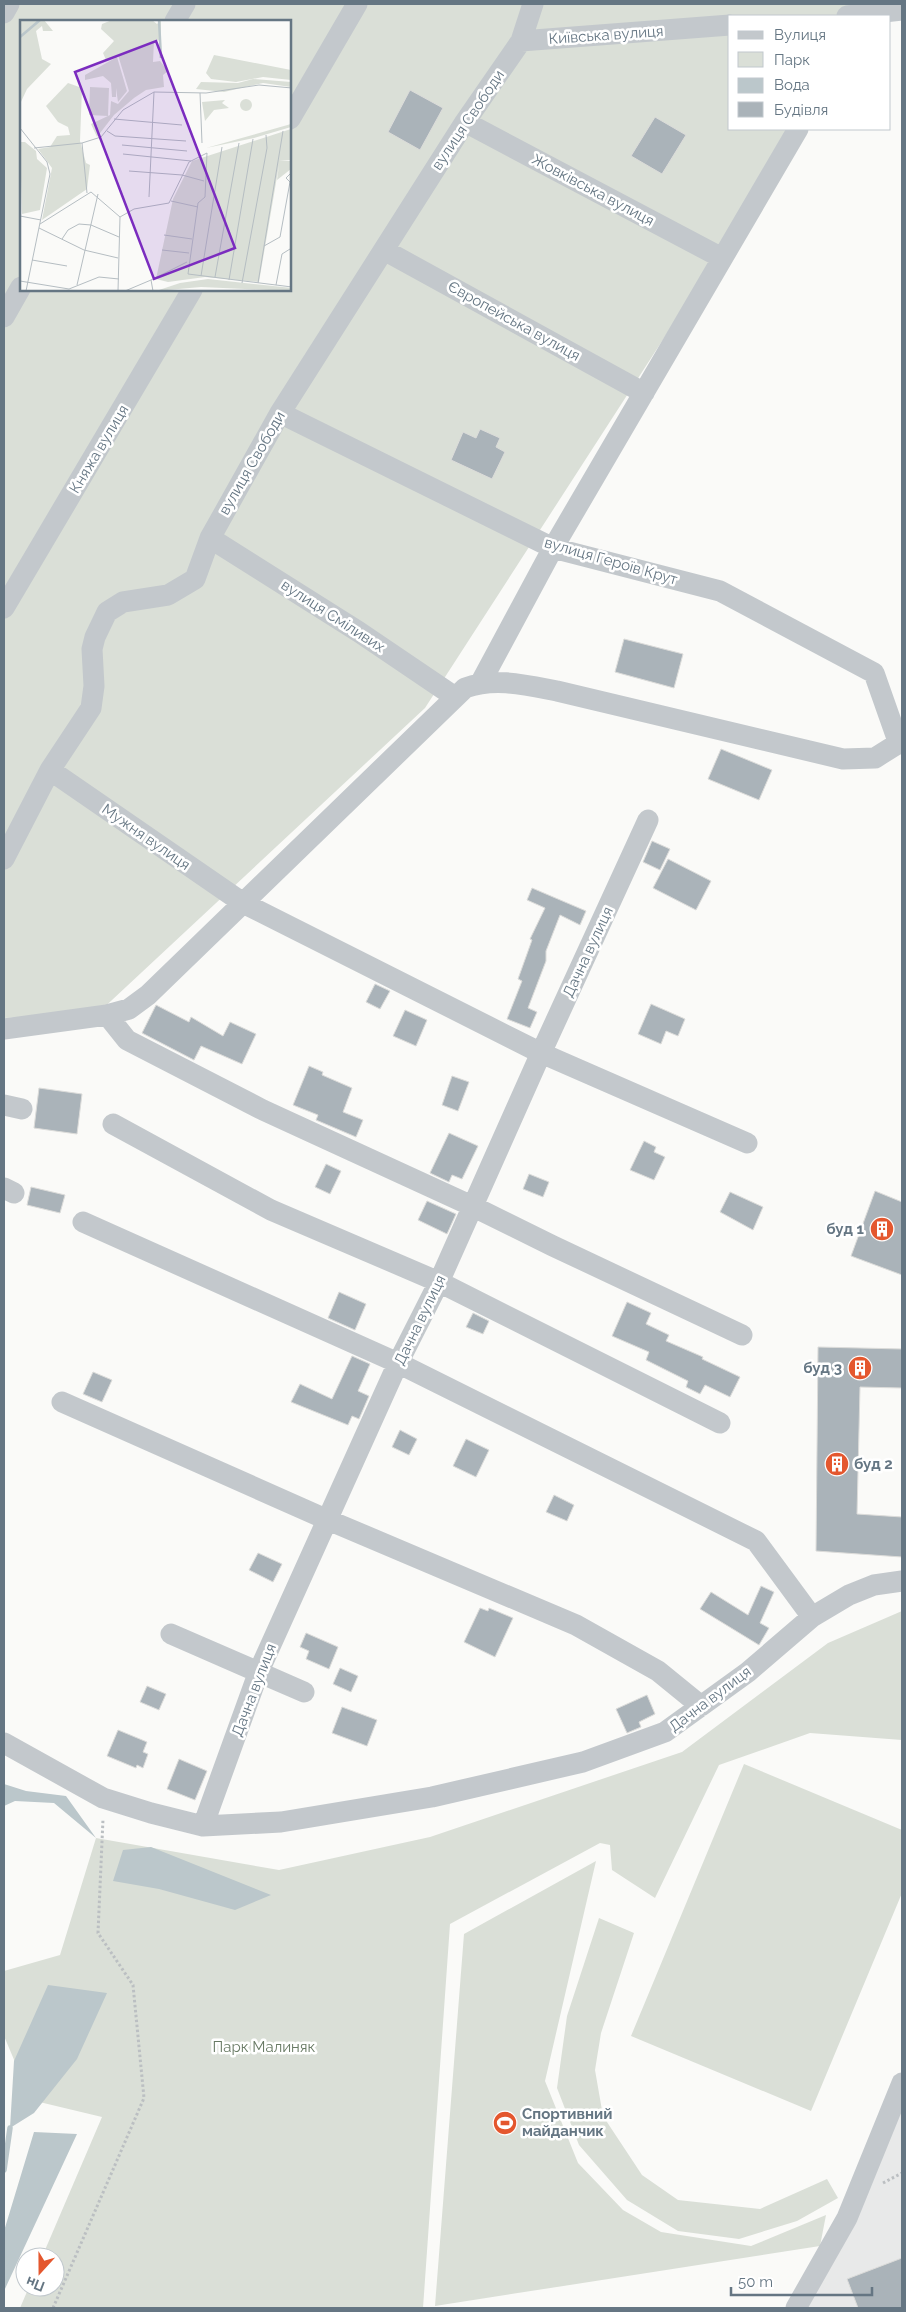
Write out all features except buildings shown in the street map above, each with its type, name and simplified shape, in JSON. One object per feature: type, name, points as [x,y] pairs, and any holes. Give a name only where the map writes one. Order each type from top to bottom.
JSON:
[{"type":"street","points":[[4,13],[10,4]]},
{"type":"street","points":[[176,20],[185,4]]},
{"type":"street","points":[[291,118],[357,4]]},
{"type":"street","name":"Київська вулиця","points":[[533,4],[521,41],[728,25]]},
{"type":"street","points":[[865,15],[902,10]]},
{"type":"street","name":"вулиця Свободи","points":[[4,859],[50,770],[91,708],[94,686],[92,649],[95,637],[107,612],[123,602],[168,594],[195,579],[210,538],[280,413],[465,122],[521,41]]},
{"type":"street","name":"Жовківська вулиця","points":[[465,122],[722,258]]},
{"type":"street","points":[[480,682],[553,548],[797,130]]},
{"type":"street","name":"Європейська вулиця","points":[[384,250],[644,393]]},
{"type":"street","points":[[4,317],[20,288]]},
{"type":"street","name":"Княжа вулиця","points":[[4,608],[191,291]]},
{"type":"street","name":"вулиця Героїв Крут","points":[[280,413],[553,548],[720,591],[874,673],[900,743]]},
{"type":"street","name":"вулиця Сміливих","points":[[210,538],[359,632],[455,697]]},
{"type":"street","points":[[4,1029],[106,1015],[129,1009],[148,995],[455,697],[465,688],[480,682],[518,683],[557,691],[843,759],[874,758],[900,743]]},
{"type":"street","name":"Мужня вулиця","points":[[50,770],[243,904],[541,1053],[747,1143]]},
{"type":"street","name":"Дачна вулиця","points":[[203,1826],[259,1671],[398,1364],[439,1282],[648,820]]},
{"type":"street","points":[[106,1015],[127,1040],[263,1110],[472,1206],[742,1335]]},
{"type":"street","points":[[113,1124],[271,1210],[439,1282],[720,1423]]},
{"type":"street","points":[[83,1222],[398,1364],[756,1541],[812,1616]]},
{"type":"street","points":[[62,1402],[328,1520],[576,1625],[658,1671],[701,1706]]},
{"type":"street","name":"Дачна вулиця","points":[[4,1743],[103,1798],[151,1814],[203,1826],[281,1822],[422,1798],[583,1762],[665,1732],[748,1672],[812,1616],[849,1595],[874,1585],[902,1581]]},
{"type":"street","points":[[171,1634],[304,1692]]},
{"type":"street","points":[[796,2308],[847,2218],[902,2083]]},
{"type":"path","points":[[53,2308],[144,2098],[133,1985],[98,1933],[103,1798]]},
{"type":"shaded area","points":[[902,2093],[902,2308],[805,2308]]},
{"type":"green space","points":[[4,4],[879,4],[872,15],[728,15],[728,130],[798,130],[425,708],[97,1014],[4,1018]]},
{"type":"green space","name":"Парк Малиняк","points":[[902,1611],[902,1740],[810,1733],[719,1765],[655,1898],[612,1870],[610,1845],[600,1843],[450,1924],[423,2308],[20,2308],[25,2297],[65,2297],[65,2247],[46,2247],[102,2117],[31,2100],[4,2036],[4,1971],[60,1955],[96,1838],[279,1870],[430,1837],[682,1752],[828,1643]]},
{"type":"green space","points":[[744,1764],[902,1830],[902,1893],[811,2111],[631,2036]]},
{"type":"green space","name":"Спортивний майданчик","points":[[596,1861],[545,2081],[578,2163],[623,2210],[661,2232],[751,2246],[826,2215],[820,2246],[435,2306],[464,1934]]},
{"type":"green space","points":[[599,1918],[634,1933],[601,2033],[595,2070],[603,2116],[642,2175],[678,2200],[760,2209],[827,2179],[838,2198],[797,2221],[739,2239],[678,2231],[627,2200],[579,2145],[557,2088],[567,2016]]},
{"type":"water","points":[[4,1784],[26,1791],[66,1796],[96,1838],[54,1803],[15,1801],[4,1806]]},
{"type":"water","points":[[151,1847],[271,1895],[235,1910],[159,1889],[113,1881],[123,1850]]},
{"type":"water","points":[[48,1985],[107,1993],[77,2059],[34,2113],[10,2128],[14,2061]]},
{"type":"water","points":[[34,2132],[77,2134],[24,2247],[15,2247],[15,2267],[4,2291],[4,2231]]},
{"type":"waterway","points":[[4,2170],[10,2128]]},
{"type":"place","name":"буд 1","points":[[882,1229]]},
{"type":"place","name":"буд 3","points":[[860,1368]]},
{"type":"place","name":"буд 2","points":[[837,1464]]},
{"type":"place","name":"Спортивний майданчик","points":[[505,2123]]}]
